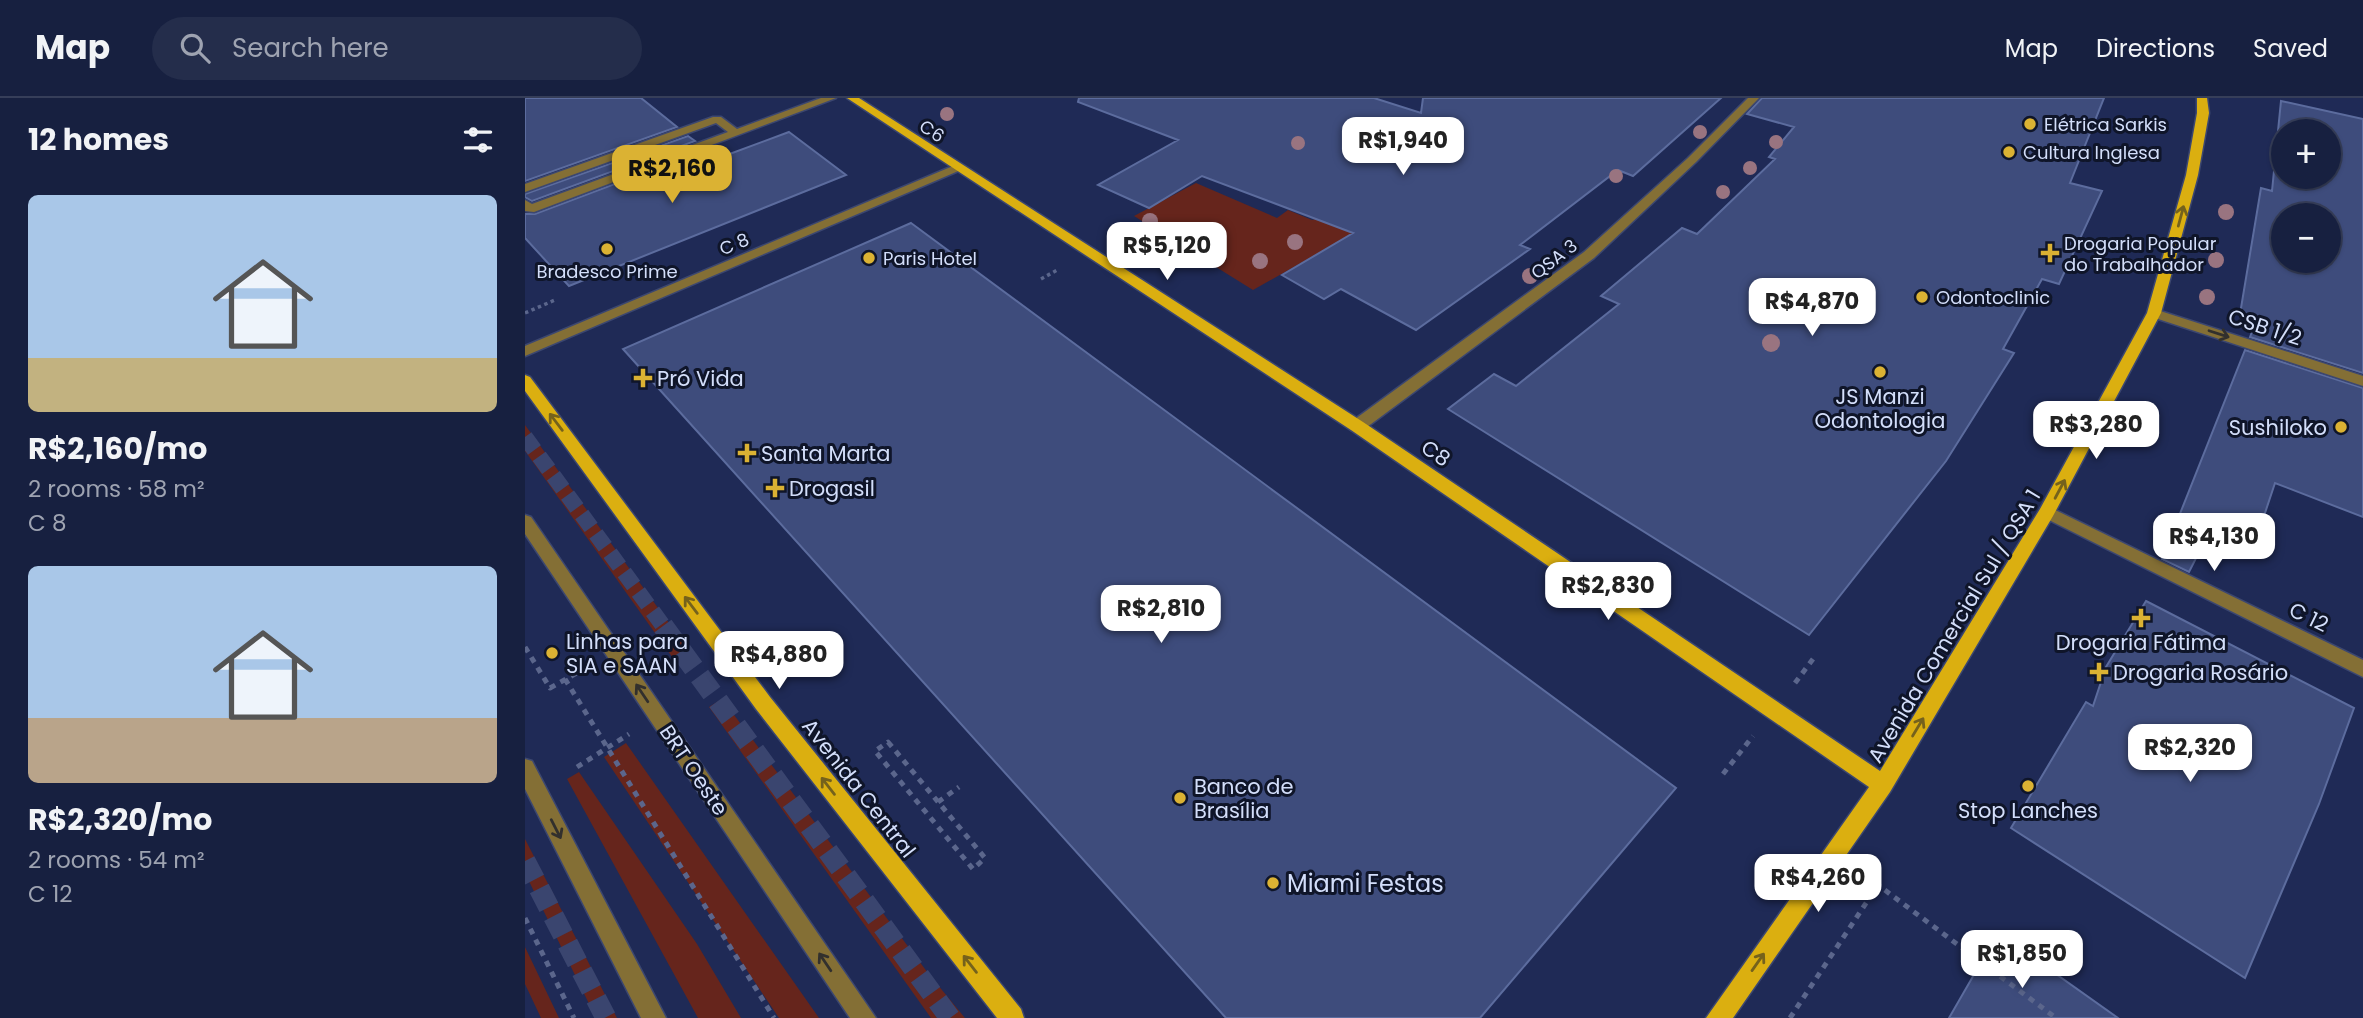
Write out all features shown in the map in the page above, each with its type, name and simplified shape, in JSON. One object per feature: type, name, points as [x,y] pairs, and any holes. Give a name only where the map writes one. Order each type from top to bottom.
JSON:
[{"type":"main road","name":"Avenida Comercial Sul / QSA 1","points":[[1718,1018],[1883,785],[2047,512],[2154,313],[2192,175],[2203,113],[2202,98]]},
{"type":"main road","name":"C6","points":[[857,99],[957,169]]},
{"type":"main road","name":"C8","points":[[957,169],[1357,426],[1883,785]]},
{"type":"main road","name":"Avenida Central","points":[[525,380],[763,703],[1012,1018]]},
{"type":"street","points":[[525,204],[530,209],[831,98]]},
{"type":"street","name":"QSA 3","points":[[1357,426],[1589,255],[1692,160],[1754,98]]},
{"type":"street","points":[[525,188],[717,119],[736,133]]},
{"type":"street","name":"C 8","points":[[525,351],[957,169]]},
{"type":"street","name":"CSB 1/2","points":[[2154,313],[2363,381]]},
{"type":"street","name":"C 12","points":[[2047,512],[2363,669]]},
{"type":"street","name":"BRT Oeste","points":[[525,521],[864,1018]]},
{"type":"street","points":[[525,768],[654,1018]]},
{"type":"path","points":[[525,313],[555,300]]},
{"type":"path","points":[[525,647],[550,688],[588,667],[581,656]]},
{"type":"path","points":[[565,680],[774,1018]]},
{"type":"path","points":[[577,767],[634,731]]},
{"type":"path","points":[[888,742],[938,802],[985,858],[973,869],[875,751],[888,742]]},
{"type":"path","points":[[938,802],[959,787]]},
{"type":"path","points":[[1790,1018],[1878,886],[2056,1018]]},
{"type":"path","points":[[525,918],[574,1018]]},
{"type":"shaded area","points":[[1196,183],[1277,218],[1288,210],[1312,220],[1412,194],[1340,241],[1253,290],[1134,216]]},
{"type":"shaded area","points":[[525,425],[690,652],[675,661],[525,451]]},
{"type":"shaded area","points":[[722,699],[928,973],[965,1018],[931,1018],[709,707]]},
{"type":"shaded area","points":[[626,743],[819,1018],[779,1018],[604,757]]},
{"type":"shaded area","points":[[579,772],[697,944],[741,1018],[698,1018],[567,779]]},
{"type":"shaded area","points":[[525,839],[617,1018],[596,1018],[525,873]]},
{"type":"shaded area","points":[[525,947],[559,1018],[541,1018],[525,984]]},
{"type":"building","points":[[525,98],[641,98],[677,127],[525,181]]},
{"type":"building","points":[[1079,98],[1374,98],[1421,113],[1423,98],[1721,98],[1633,176],[1618,170],[1520,245],[1530,249],[1416,330],[1341,289],[1324,299],[1282,275],[1353,233],[1202,176],[1149,208],[1098,185],[1178,140],[1078,102]]},
{"type":"building","points":[[1762,98],[2104,98],[2070,183],[2102,191],[2059,284],[2042,279],[2003,349],[2014,353],[1946,461],[1809,635],[1448,409],[1494,374],[1516,386],[1619,304],[1601,296],[1682,228],[1697,234],[1775,159],[1769,157],[1794,127],[1747,114]]},
{"type":"building","points":[[2281,101],[2363,119],[2363,373],[2250,337],[2257,319],[2240,314],[2261,188],[2272,191],[2341,189],[2341,119],[2279,119]]},
{"type":"building","points":[[789,132],[846,175],[569,286],[525,238],[525,214],[535,214],[705,150],[716,159]]},
{"type":"building","points":[[688,136],[695,141],[532,201],[525,197],[525,194]]},
{"type":"building","points":[[911,223],[1676,788],[1480,1018],[1226,1018],[623,349]]},
{"type":"building","points":[[2245,350],[2363,388],[2363,517],[2275,483],[2258,534],[2217,517],[2189,572],[2162,559]]},
{"type":"building","points":[[2146,601],[2354,708],[2319,804],[2245,978],[2011,828],[2086,702],[2093,706],[2106,667]]},
{"type":"building","points":[[1998,933],[2118,1018],[1949,1018]]},
{"type":"tunnel","points":[[525,437],[664,627]]},
{"type":"tunnel","points":[[663,626],[950,1018]]},
{"type":"tunnel","points":[[525,861],[606,1018]]},
{"type":"place","name":"Elétrica Sarkis","points":[[2030,124]]},
{"type":"place","name":"Cultura Inglesa","points":[[2009,152]]},
{"type":"place","name":"Bradesco Prime","points":[[607,249]]},
{"type":"place","name":"Drogaria Popular do Trabalhador","points":[[2050,253]]},
{"type":"place","name":"Paris Hotel","points":[[869,258]]},
{"type":"place","name":"Odontoclinic","points":[[1922,297]]},
{"type":"place","name":"JS Manzi Odontologia","points":[[1880,372]]},
{"type":"place","name":"Pró Vida","points":[[643,378]]},
{"type":"place","name":"Sushiloko","points":[[2341,427]]},
{"type":"place","name":"Santa Marta","points":[[747,453]]},
{"type":"place","name":"Drogasil","points":[[775,488]]},
{"type":"place","name":"Drogaria Fátima","points":[[2141,618]]},
{"type":"place","name":"Linhas para SIA e SAAN","points":[[552,653]]},
{"type":"place","name":"Drogaria Rosário","points":[[2099,672]]},
{"type":"place","name":"Stop Lanches","points":[[2028,786]]},
{"type":"place","name":"Banco de Brasília","points":[[1180,798]]},
{"type":"place","name":"Miami Festas","points":[[1273,883]]}]
